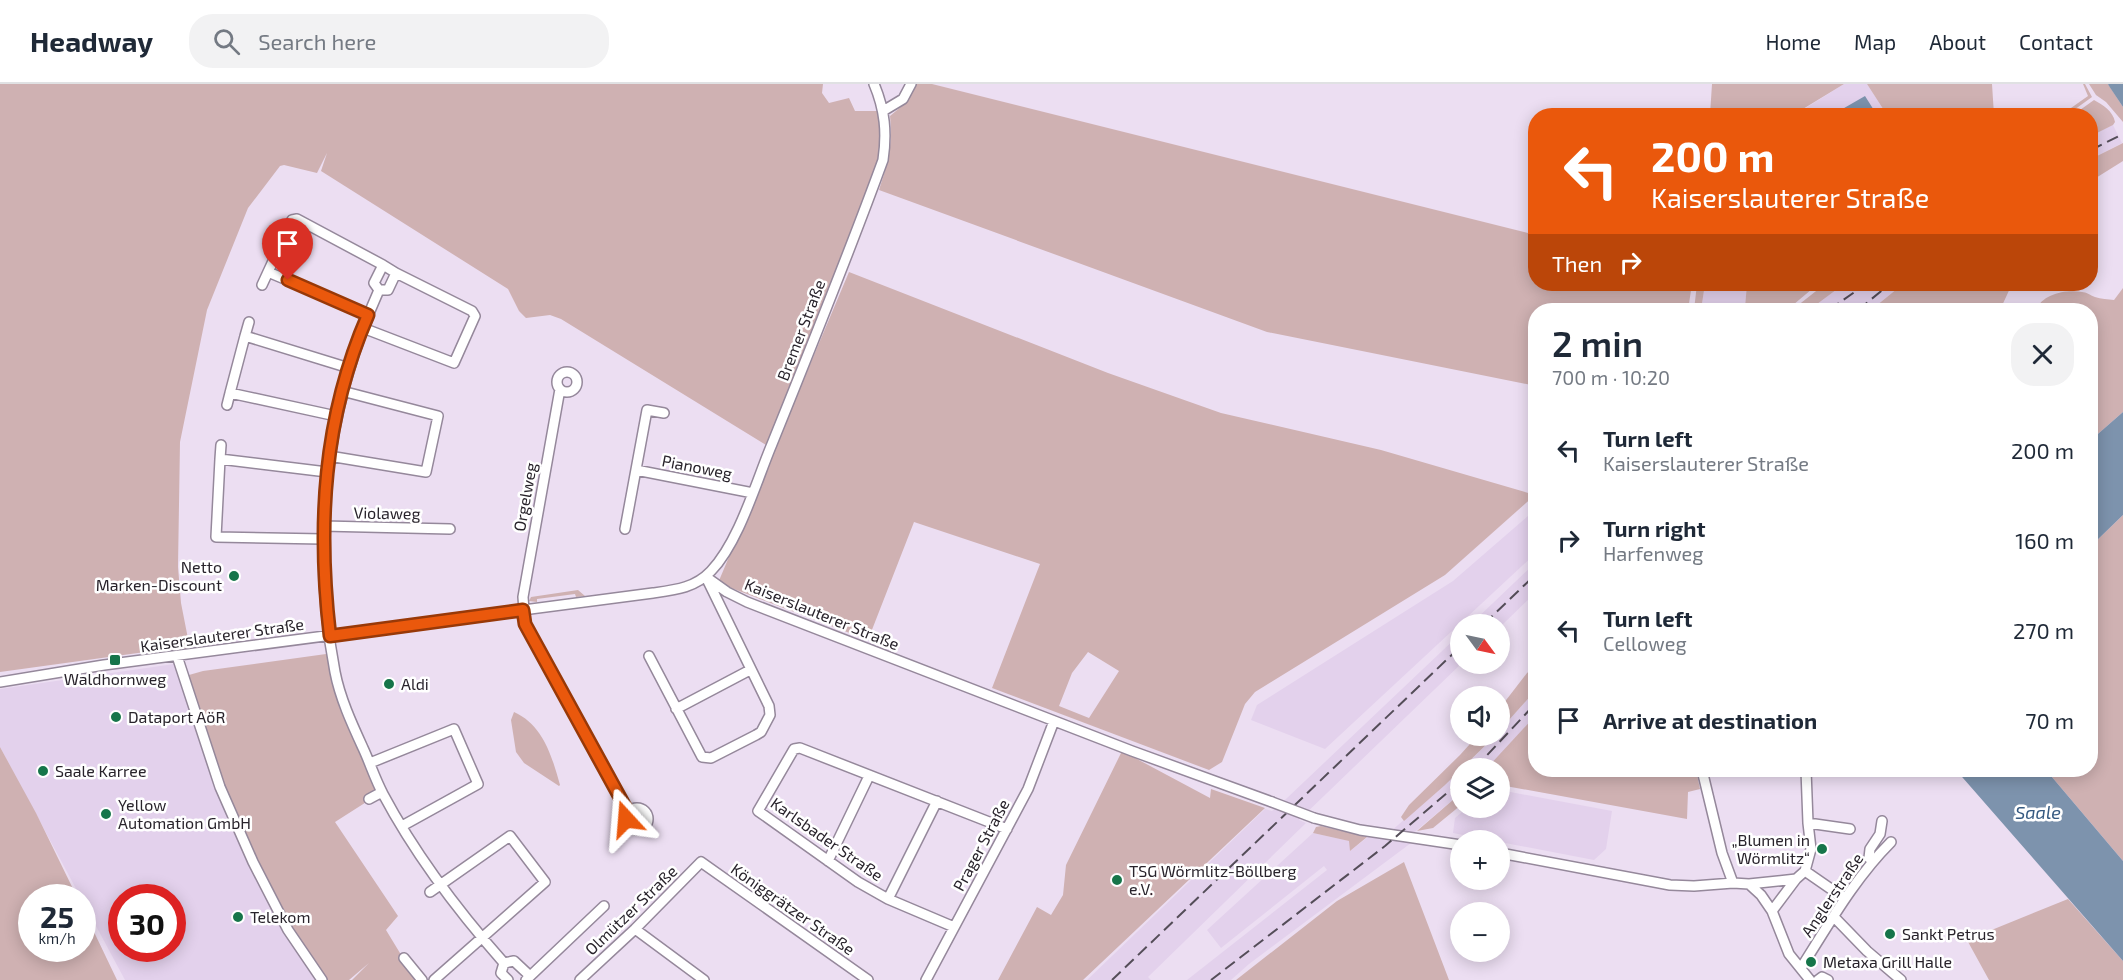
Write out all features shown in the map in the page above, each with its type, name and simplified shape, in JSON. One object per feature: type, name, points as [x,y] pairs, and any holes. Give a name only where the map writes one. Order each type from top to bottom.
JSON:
[{"type":"street","name":"Bremer Straße","points":[[705,577],[725,551],[753,493],[883,160],[886,138],[883,111],[874,84]]},
{"type":"street","points":[[883,111],[903,99],[910,84]]},
{"type":"street","points":[[262,285],[292,220],[297,219],[472,311],[475,316],[454,363],[363,328]]},
{"type":"street","points":[[379,291],[374,283],[383,265]]},
{"type":"street","points":[[268,272],[368,315]]},
{"type":"street","points":[[379,291],[388,290],[396,273]]},
{"type":"street","points":[[379,291],[363,328],[342,391],[327,472],[323,539],[335,672],[343,700],[382,792],[440,886],[504,963]]},
{"type":"street","points":[[227,405],[249,322]]},
{"type":"street","points":[[245,336],[349,368]]},
{"type":"street","name":"Orgelweg","points":[[523,610],[523,597],[560,389]]},
{"type":"street","points":[[329,456],[426,472],[438,416],[342,391]]},
{"type":"street","points":[[230,393],[336,416]]},
{"type":"street","name":"Pianoweg","points":[[625,529],[647,410],[664,413]]},
{"type":"street","points":[[221,445],[216,537],[323,539]]},
{"type":"street","points":[[220,459],[327,472]]},
{"type":"street","name":"Pianoweg","points":[[636,470],[753,493]]},
{"type":"street","name":"Violaweg","points":[[323,526],[450,529]]},
{"type":"street","points":[[649,656],[702,757],[711,758],[760,732],[770,715],[769,706],[705,577]]},
{"type":"street","name":"Kaiserslauterer Straße","points":[[0,680],[676,590],[696,584],[705,577],[747,602],[1054,721],[1314,818],[1360,830],[1450,843]]},
{"type":"street","points":[[523,610],[525,624],[628,812]]},
{"type":"street","points":[[177,656],[220,786],[253,862],[288,930],[322,980]]},
{"type":"street","points":[[676,709],[750,669]]},
{"type":"street","name":"Prager Straße","points":[[926,980],[1028,789],[1054,721]]},
{"type":"street","points":[[370,763],[454,729],[478,784],[402,826]]},
{"type":"street","name":"Karlsbader Straße","points":[[954,927],[888,899],[858,882],[758,811],[794,749],[800,748],[1007,829]]},
{"type":"street","points":[[828,861],[869,776]]},
{"type":"street","points":[[1704,777],[1722,853],[1733,883]]},
{"type":"street","points":[[1772,911],[1804,871],[1812,849],[1808,823],[1806,777]]},
{"type":"street","points":[[369,799],[382,792]]},
{"type":"street","points":[[888,899],[937,801]]},
{"type":"street","points":[[1873,860],[1869,858],[1869,854],[1881,834],[1882,821]]},
{"type":"street","points":[[1808,823],[1850,829]]},
{"type":"street","points":[[430,892],[510,836],[545,882],[434,980]]},
{"type":"street","name":"Anglerstraße","points":[[1801,968],[1844,898],[1873,860],[1891,842]]},
{"type":"street","points":[[1510,855],[1677,885],[1749,884],[1796,879]]},
{"type":"street","name":"Olmützer Straße","points":[[580,980],[635,929],[701,862]]},
{"type":"street","name":"Königgrätzer Straße","points":[[701,862],[868,980]]},
{"type":"street","points":[[1804,871],[1844,898]]},
{"type":"street","points":[[1749,884],[1761,895],[1772,911],[1789,954],[1810,980]]},
{"type":"street","points":[[504,963],[514,961],[528,978],[604,906]]},
{"type":"street","points":[[1834,917],[1867,951],[1901,980]]},
{"type":"street","points":[[635,929],[704,980]]},
{"type":"street","points":[[404,958],[422,980]]},
{"type":"street","points":[[504,963],[501,972],[508,980]]},
{"type":"street","points":[[1818,980],[1822,977],[1828,980]]},
{"type":"shaded area","points":[[0,84],[823,84],[822,93],[829,103],[849,98],[855,111],[883,111],[883,160],[771,448],[561,319],[550,315],[526,318],[519,311],[508,289],[321,171],[327,153],[317,173],[280,166],[248,208],[207,310],[180,442],[178,567],[181,603],[191,654],[167,649],[0,672]]},
{"type":"shaded area","points":[[915,84],[932,84],[1528,233],[1528,291],[1691,291],[1689,303],[1528,303],[1528,384],[1267,332],[879,190],[889,154],[890,116],[909,100]]},
{"type":"shaded area","points":[[1712,84],[1844,84],[1805,108],[1710,108]]},
{"type":"shaded area","points":[[1844,84],[1867,84],[1882,108],[1806,108]]},
{"type":"shaded area","points":[[1867,84],[1992,84],[1994,108],[1882,108]]},
{"type":"shaded area","points":[[2083,84],[2092,97],[2077,108],[2071,108],[2088,96]]},
{"type":"shaded area","points":[[2089,84],[2108,84],[2123,107],[2123,122],[2106,102],[2096,95]]},
{"type":"shaded area","points":[[2094,100],[2110,112],[2115,122],[2098,132],[2098,108],[2083,108]]},
{"type":"shaded area","points":[[2113,125],[2122,143],[2098,155],[2098,132]]},
{"type":"shaded area","points":[[2123,143],[2123,161],[2098,177],[2098,156]]},
{"type":"shaded area","points":[[849,272],[1108,373],[1221,413],[1381,450],[1528,493],[1528,501],[1445,575],[1255,692],[1245,704],[1222,762],[1209,770],[992,688],[1040,564],[914,522],[868,640],[718,583]],"holes":[[[1088,652],[1119,671],[1089,718],[1059,706],[1072,673]]]},
{"type":"shaded area","points":[[2123,288],[2123,412],[2098,434],[2098,303],[2041,303],[2049,296],[2076,291],[2097,298],[2114,300]]},
{"type":"shaded area","points":[[1696,291],[1704,291],[1702,303],[1695,303]]},
{"type":"shaded area","points":[[1704,291],[1746,291],[1745,303],[1702,303]]},
{"type":"shaded area","points":[[1746,291],[1810,291],[1795,303],[1745,303]]},
{"type":"shaded area","points":[[1816,291],[1835,291],[1818,303],[1801,303]]},
{"type":"shaded area","points":[[1835,291],[1894,291],[1880,303],[1818,303]]},
{"type":"shaded area","points":[[1894,291],[2009,291],[2003,303],[1880,303]]},
{"type":"shaded area","points":[[2123,515],[2123,861],[2052,777],[2098,777],[2098,539]]},
{"type":"shaded area","points":[[1528,516],[1528,560],[1470,614],[1450,614],[1450,633],[1325,749],[1251,720],[1257,705],[1453,581]]},
{"type":"shaded area","points":[[1528,570],[1528,600],[1510,617],[1510,614],[1481,614]]},
{"type":"shaded area","points":[[578,590],[585,596],[576,597],[575,594],[537,599],[537,602],[529,601],[531,597]]},
{"type":"shaded area","points":[[1450,643],[1451,674],[1299,820],[1306,823],[1148,977],[1151,980],[1087,980],[1265,809],[1272,811]]},
{"type":"shaded area","points":[[326,654],[382,792],[335,822],[398,916],[386,930],[403,958],[422,980],[352,980],[369,963],[349,980],[326,980],[288,930],[220,787],[189,675],[203,671]]},
{"type":"shaded area","points":[[174,664],[318,980],[125,980],[115,962],[186,962],[186,884],[108,884],[108,948],[96,926],[96,884],[73,884],[0,747],[0,689]]},
{"type":"shaded area","points":[[1528,672],[1528,699],[1510,719],[1510,695]]},
{"type":"shaded area","points":[[1528,699],[1528,724],[1510,744],[1510,719]]},
{"type":"shaded area","points":[[514,712],[524,718],[539,733],[554,763],[559,786],[524,763],[516,752],[511,720]]},
{"type":"shaded area","points":[[1528,724],[1528,777],[1697,777],[1700,789],[1688,792],[1687,819],[1510,787],[1510,758],[1496,758],[1510,746],[1510,743]]},
{"type":"shaded area","points":[[1468,746],[1485,746],[1473,758],[1457,758]]},
{"type":"shaded area","points":[[1485,746],[1508,746],[1497,758],[1473,758]]},
{"type":"shaded area","points":[[0,747],[71,884],[18,884],[18,962],[96,962],[96,936],[117,980],[0,980]]},
{"type":"shaded area","name":"TSG Wörmlitz-Böllberg e.V.","points":[[1122,751],[1210,798],[1211,789],[1265,808],[1083,980],[998,980],[1037,907],[1051,915],[1063,895],[1066,865]]},
{"type":"shaded area","points":[[1450,765],[1450,780],[1404,821],[1401,817],[1409,805]]},
{"type":"shaded area","points":[[1450,780],[1450,802],[1404,841],[1411,843],[1249,964],[1231,980],[1187,980],[1327,870],[1324,866],[1221,948],[1207,930],[1313,833],[1350,841],[1350,851],[1368,837],[1382,839]]},
{"type":"shaded area","points":[[1510,792],[1612,811],[1606,849],[1594,860],[1510,844],[1510,830],[1453,830],[1455,818],[1510,818]]},
{"type":"shaded area","points":[[1450,802],[1450,814],[1433,828],[1417,831]]},
{"type":"shaded area","points":[[1321,826],[1367,837],[1350,851],[1349,841],[1313,833],[1316,827]]},
{"type":"shaded area","points":[[1404,862],[1449,980],[1236,980],[1337,901]]},
{"type":"shaded area","points":[[2068,899],[2123,961],[2123,980],[1989,980],[1967,940]]},
{"type":"water","points":[[2108,84],[2123,84],[2123,107],[2109,86]]},
{"type":"water","points":[[1865,96],[1873,108],[1844,108]]},
{"type":"water","points":[[2123,412],[2123,515],[2098,539],[2098,434]]},
{"type":"water","name":"Saale","points":[[1962,777],[2052,777],[2123,861],[2123,961]]},
{"type":"railway","points":[[2098,146],[2123,134]]},
{"type":"railway","points":[[1839,303],[1856,291]]},
{"type":"railway","points":[[1867,303],[1881,291]]},
{"type":"railway","points":[[1494,614],[1528,582]]},
{"type":"railway","points":[[1112,980],[1450,657]]},
{"type":"railway","points":[[1484,758],[1528,712]]},
{"type":"railway","points":[[1211,980],[1385,846],[1450,790]]},
{"type":"place","name":"Netto Marken-Discount","points":[[234,576]]},
{"type":"place","name":"Waldhornweg","points":[[115,660]]},
{"type":"place","name":"Aldi","points":[[389,684]]},
{"type":"place","name":"Dataport AöR","points":[[116,717]]},
{"type":"place","name":"Saale Karree","points":[[43,771]]},
{"type":"place","name":"Yellow Automation GmbH","points":[[106,814]]},
{"type":"place","name":"„Blumen in Wörmlitz“","points":[[1822,849]]},
{"type":"place","name":"TSG Wörmlitz-Böllberg e.V.","points":[[1117,880]]},
{"type":"place","name":"Telekom","points":[[238,917]]},
{"type":"place","name":"Sankt Petrus","points":[[1890,934]]},
{"type":"place","name":"Metaxa Grill Halle","points":[[1811,962]]},
{"type":"route","points":[[288,280],[368,315],[352,356],[342,391],[332,435],[327,472],[323,539],[330,636],[523,610],[525,624],[628,812],[626,819]]}]
